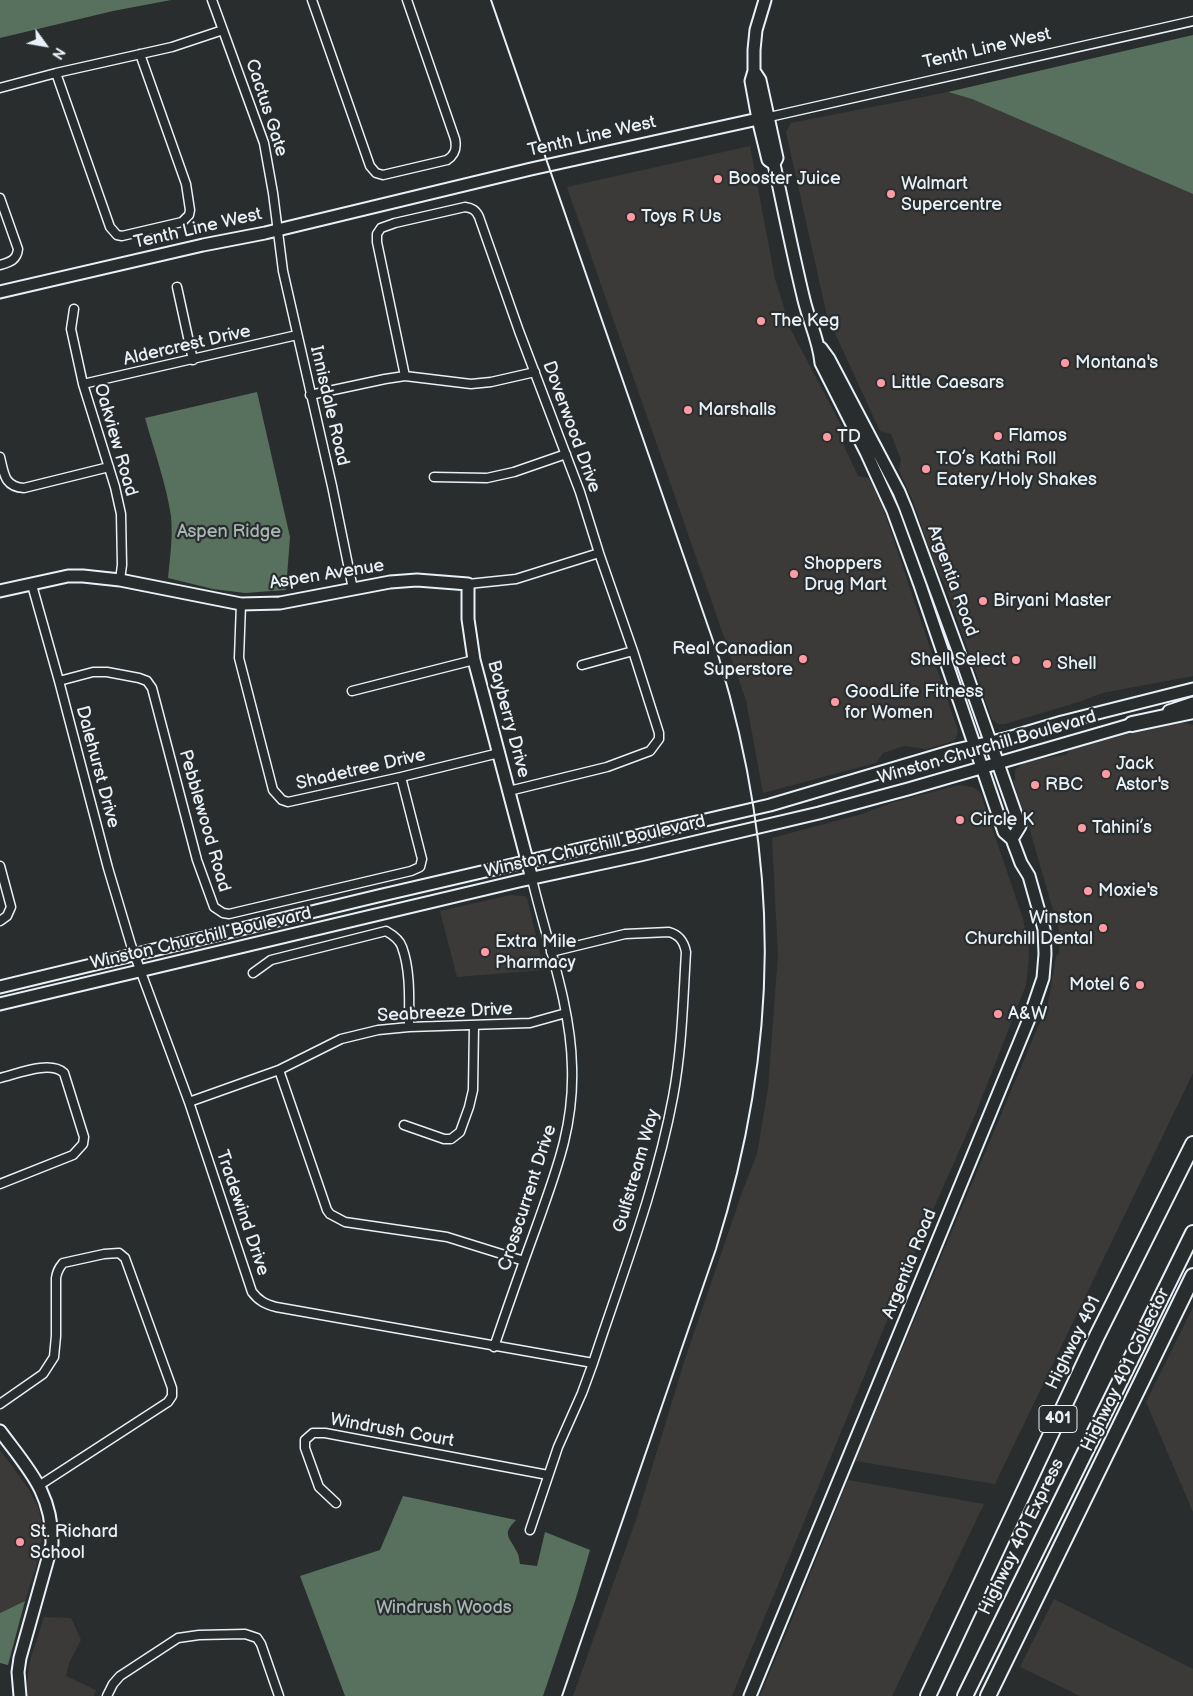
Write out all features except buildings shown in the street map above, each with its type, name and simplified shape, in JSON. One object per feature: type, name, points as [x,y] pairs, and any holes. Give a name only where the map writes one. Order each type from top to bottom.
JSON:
[{"type":"highway","points":[[1132,724],[1193,711]]},
{"type":"highway","name":"Highway 401","points":[[928,1696],[1097,1336],[1193,1144]]},
{"type":"highway","name":"Highway 401 Express","points":[[965,1696],[1193,1233]]},
{"type":"highway","name":"Highway 401 Collector","points":[[988,1696],[1193,1276]]},
{"type":"street","name":"Cactus Gate","points":[[212,0],[264,143],[279,229]]},
{"type":"street","points":[[312,0],[370,166],[376,173],[384,175],[447,160],[456,151],[455,140],[407,0]]},
{"type":"street","name":"Argentia Road","points":[[765,0],[756,30],[754,71],[760,80],[763,118],[777,158],[774,164],[807,312],[820,346],[829,359],[900,492],[945,612],[1020,826],[1012,839]]},
{"type":"street","name":"Tenth Line West","points":[[0,292],[279,229],[548,165],[1193,20]]},
{"type":"street","points":[[0,88],[56,73],[172,48],[223,30]]},
{"type":"street","points":[[56,73],[110,228],[113,232],[122,236],[182,222],[189,216],[190,210],[186,184],[140,54]]},
{"type":"street","points":[[0,198],[18,249],[14,259],[0,265]]},
{"type":"street","name":"Doverwood Drive","points":[[405,376],[377,242],[377,234],[381,228],[395,223],[465,207],[472,208],[479,217],[519,331],[580,492],[659,733],[659,739],[650,751],[608,767],[509,791]]},
{"type":"street","name":"Innisdale Road","points":[[279,229],[283,271],[332,486],[353,589]]},
{"type":"street","points":[[177,287],[193,360]]},
{"type":"street","name":"Oakview Road","points":[[74,309],[71,330],[83,384],[109,467],[120,514],[122,565],[120,580]]},
{"type":"street","name":"Aldercrest Drive","points":[[83,384],[297,336]]},
{"type":"street","name":"Argentia Road","points":[[750,1696],[999,1096],[1029,1020],[1043,978],[1045,954],[1042,922],[1028,876],[1012,839],[1004,832],[895,516],[866,452],[821,362],[820,346]]},
{"type":"street","points":[[310,395],[405,376],[471,384],[491,382],[535,372]]},
{"type":"street","points":[[434,477],[487,478],[514,472],[566,454]]},
{"type":"street","points":[[0,457],[6,480],[10,485],[17,488],[24,488],[109,467]]},
{"type":"street","name":"Aspen Avenue","points":[[0,591],[68,576],[120,580],[241,604],[280,603],[390,582],[417,580],[468,584],[516,579],[599,553]]},
{"type":"street","name":"Bayberry Drive","points":[[468,584],[468,619],[474,660],[532,879]]},
{"type":"street","name":"Dalehurst Drive","points":[[32,585],[108,868],[134,955]]},
{"type":"street","name":"Shadetree Drive","points":[[241,604],[239,658],[272,790],[282,800],[288,802],[401,778],[499,753]]},
{"type":"street","points":[[582,665],[633,650]]},
{"type":"street","points":[[352,691],[474,660]]},
{"type":"street","name":"Pebblewood Road","points":[[59,681],[93,672],[139,678],[148,681],[152,688],[197,860],[214,907],[223,913],[229,914],[412,871],[420,866],[422,859],[401,778]]},
{"type":"street","name":"Winston Churchill Boulevard","points":[[0,987],[770,805],[812,794],[926,758],[1193,689]]},
{"type":"street","name":"Winston Churchill Boulevard","points":[[0,1004],[819,813],[1132,724],[1193,703]]},
{"type":"street","points":[[0,866],[11,907],[7,916],[0,921]]},
{"type":"street","name":"Crosscurrent Drive","points":[[494,1347],[561,1157],[569,1120],[572,1067],[566,1013],[532,879]]},
{"type":"street","points":[[253,974],[271,960],[386,931],[395,936],[402,946],[408,980],[409,1027]]},
{"type":"street","name":"Gulfstream Way","points":[[530,1530],[558,1447],[593,1363],[658,1161],[673,1096],[681,1034],[686,952],[680,938],[669,932],[626,934],[551,952]]},
{"type":"street","name":"Tradewind Drive","points":[[134,955],[189,1102],[252,1292],[258,1299],[265,1304],[276,1307],[593,1363]]},
{"type":"street","name":"Seabreeze Drive","points":[[189,1102],[279,1070],[341,1039],[378,1030],[409,1027],[530,1023],[566,1013]]},
{"type":"street","points":[[404,1125],[444,1139],[451,1138],[460,1132],[473,1090],[474,1025]]},
{"type":"street","points":[[0,1078],[48,1067],[59,1068],[64,1073],[84,1137],[83,1144],[73,1154],[0,1184]]},
{"type":"street","points":[[279,1070],[330,1214],[345,1222],[446,1237],[524,1261]]},
{"type":"street","points":[[0,1404],[43,1374],[54,1357],[56,1278],[57,1271],[63,1263],[104,1254],[119,1253],[125,1258],[172,1388],[172,1396],[168,1402],[157,1410],[40,1485]]},
{"type":"street","points":[[0,1431],[40,1485],[53,1528],[52,1544],[20,1658],[18,1672],[20,1696]]},
{"type":"street","name":"Windrush Court","points":[[336,1503],[319,1487],[305,1448],[305,1440],[313,1433],[325,1433],[548,1475]]},
{"type":"street","points":[[107,1696],[113,1684],[120,1676],[175,1640],[200,1635],[234,1633],[257,1638],[261,1644],[279,1696]]},
{"type":"shaded area","points":[[948,92],[972,99],[1193,194],[1193,676],[1102,693],[1082,701],[1005,724],[998,724],[992,719],[946,587],[934,563],[913,501],[899,470],[901,459],[891,434],[880,431],[827,316],[786,132],[791,123]]},
{"type":"shaded area","points":[[750,146],[775,279],[791,330],[843,429],[844,446],[858,476],[869,478],[883,508],[958,731],[953,741],[927,749],[904,746],[883,753],[876,763],[763,793],[746,700],[567,187]]},
{"type":"shaded area","points":[[1169,720],[1193,725],[1193,1073],[995,1484],[855,1461],[1048,1003],[1056,956],[1059,954],[1060,934],[1029,827],[1013,781],[1015,780],[1015,770],[1025,761],[1066,755],[1071,749]]},
{"type":"shaded area","points":[[959,785],[972,787],[979,791],[981,795],[1023,919],[1029,956],[1026,985],[975,1115],[929,1219],[732,1696],[573,1696],[636,1520],[686,1356],[757,1154],[768,1089],[778,955],[772,838]]},
{"type":"shaded area","points":[[511,895],[525,896],[527,898],[544,970],[457,977],[440,911]]},
{"type":"shaded area","points":[[1193,1307],[1193,1512],[1146,1402]]},
{"type":"shaded area","name":"St. Richard School","points":[[0,1450],[28,1488],[38,1507],[43,1528],[39,1557],[25,1601],[0,1613]]},
{"type":"shaded area","points":[[848,1480],[984,1504],[892,1696],[760,1696],[795,1612]]},
{"type":"shaded area","points":[[1054,1599],[1193,1669],[1193,1696],[1080,1696],[1020,1667]]},
{"type":"shaded area","points":[[44,1617],[71,1618],[81,1640],[69,1663],[66,1676],[96,1690],[94,1696],[28,1696],[29,1664]]},
{"type":"green space","points":[[0,0],[171,0],[113,11],[0,38]]},
{"type":"green space","points":[[1193,35],[1193,194],[972,99],[948,92]]},
{"type":"green space","name":"Aspen Ridge","points":[[257,392],[290,537],[286,590],[245,593],[213,589],[168,578],[171,516],[163,479],[145,418]]},
{"type":"green space","name":"Windrush Woods","points":[[403,1496],[516,1520],[509,1529],[508,1536],[518,1553],[520,1564],[537,1566],[545,1532],[590,1550],[543,1696],[345,1696],[300,1576],[380,1550]]},
{"type":"green space","points":[[25,1601],[8,1665],[0,1663],[0,1613]]},
{"type":"railway","points":[[491,0],[719,658],[739,734],[754,808],[762,881],[765,954],[761,1026],[752,1099],[737,1173],[716,1249],[562,1696]]},
{"type":"place","name":"Booster Juice","points":[[718,179]]},
{"type":"place","name":"Walmart Supercentre","points":[[891,194]]},
{"type":"place","name":"Toys R Us","points":[[631,217]]},
{"type":"place","name":"The Keg","points":[[761,321]]},
{"type":"place","name":"Montana's","points":[[1065,363]]},
{"type":"place","name":"Little Caesars","points":[[881,383]]},
{"type":"place","name":"Marshalls","points":[[688,410]]},
{"type":"place","name":"Flamos","points":[[998,436]]},
{"type":"place","name":"TD","points":[[827,437]]},
{"type":"place","name":"T.O’s Kathi Roll Eatery/Holy Shakes","points":[[926,469]]},
{"type":"place","name":"Shoppers Drug Mart","points":[[794,574]]},
{"type":"place","name":"Biryani Master","points":[[983,601]]},
{"type":"place","name":"Real Canadian Superstore","points":[[803,659]]},
{"type":"place","name":"Shell Select","points":[[1016,660]]},
{"type":"place","name":"Shell","points":[[1047,664]]},
{"type":"place","name":"GoodLife Fitness for Women","points":[[835,702]]},
{"type":"place","name":"Jack Astor's","points":[[1106,774]]},
{"type":"place","name":"RBC","points":[[1035,785]]},
{"type":"place","name":"Circle K","points":[[960,820]]},
{"type":"place","name":"Tahini’s","points":[[1082,828]]},
{"type":"place","name":"Moxie's","points":[[1088,891]]},
{"type":"place","name":"Winston Churchill Dental","points":[[1103,928]]},
{"type":"place","name":"Extra Mile Pharmacy","points":[[485,952]]},
{"type":"place","name":"Motel 6","points":[[1140,985]]},
{"type":"place","name":"A&W","points":[[998,1014]]},
{"type":"place","name":"St. Richard School","points":[[20,1542]]}]
